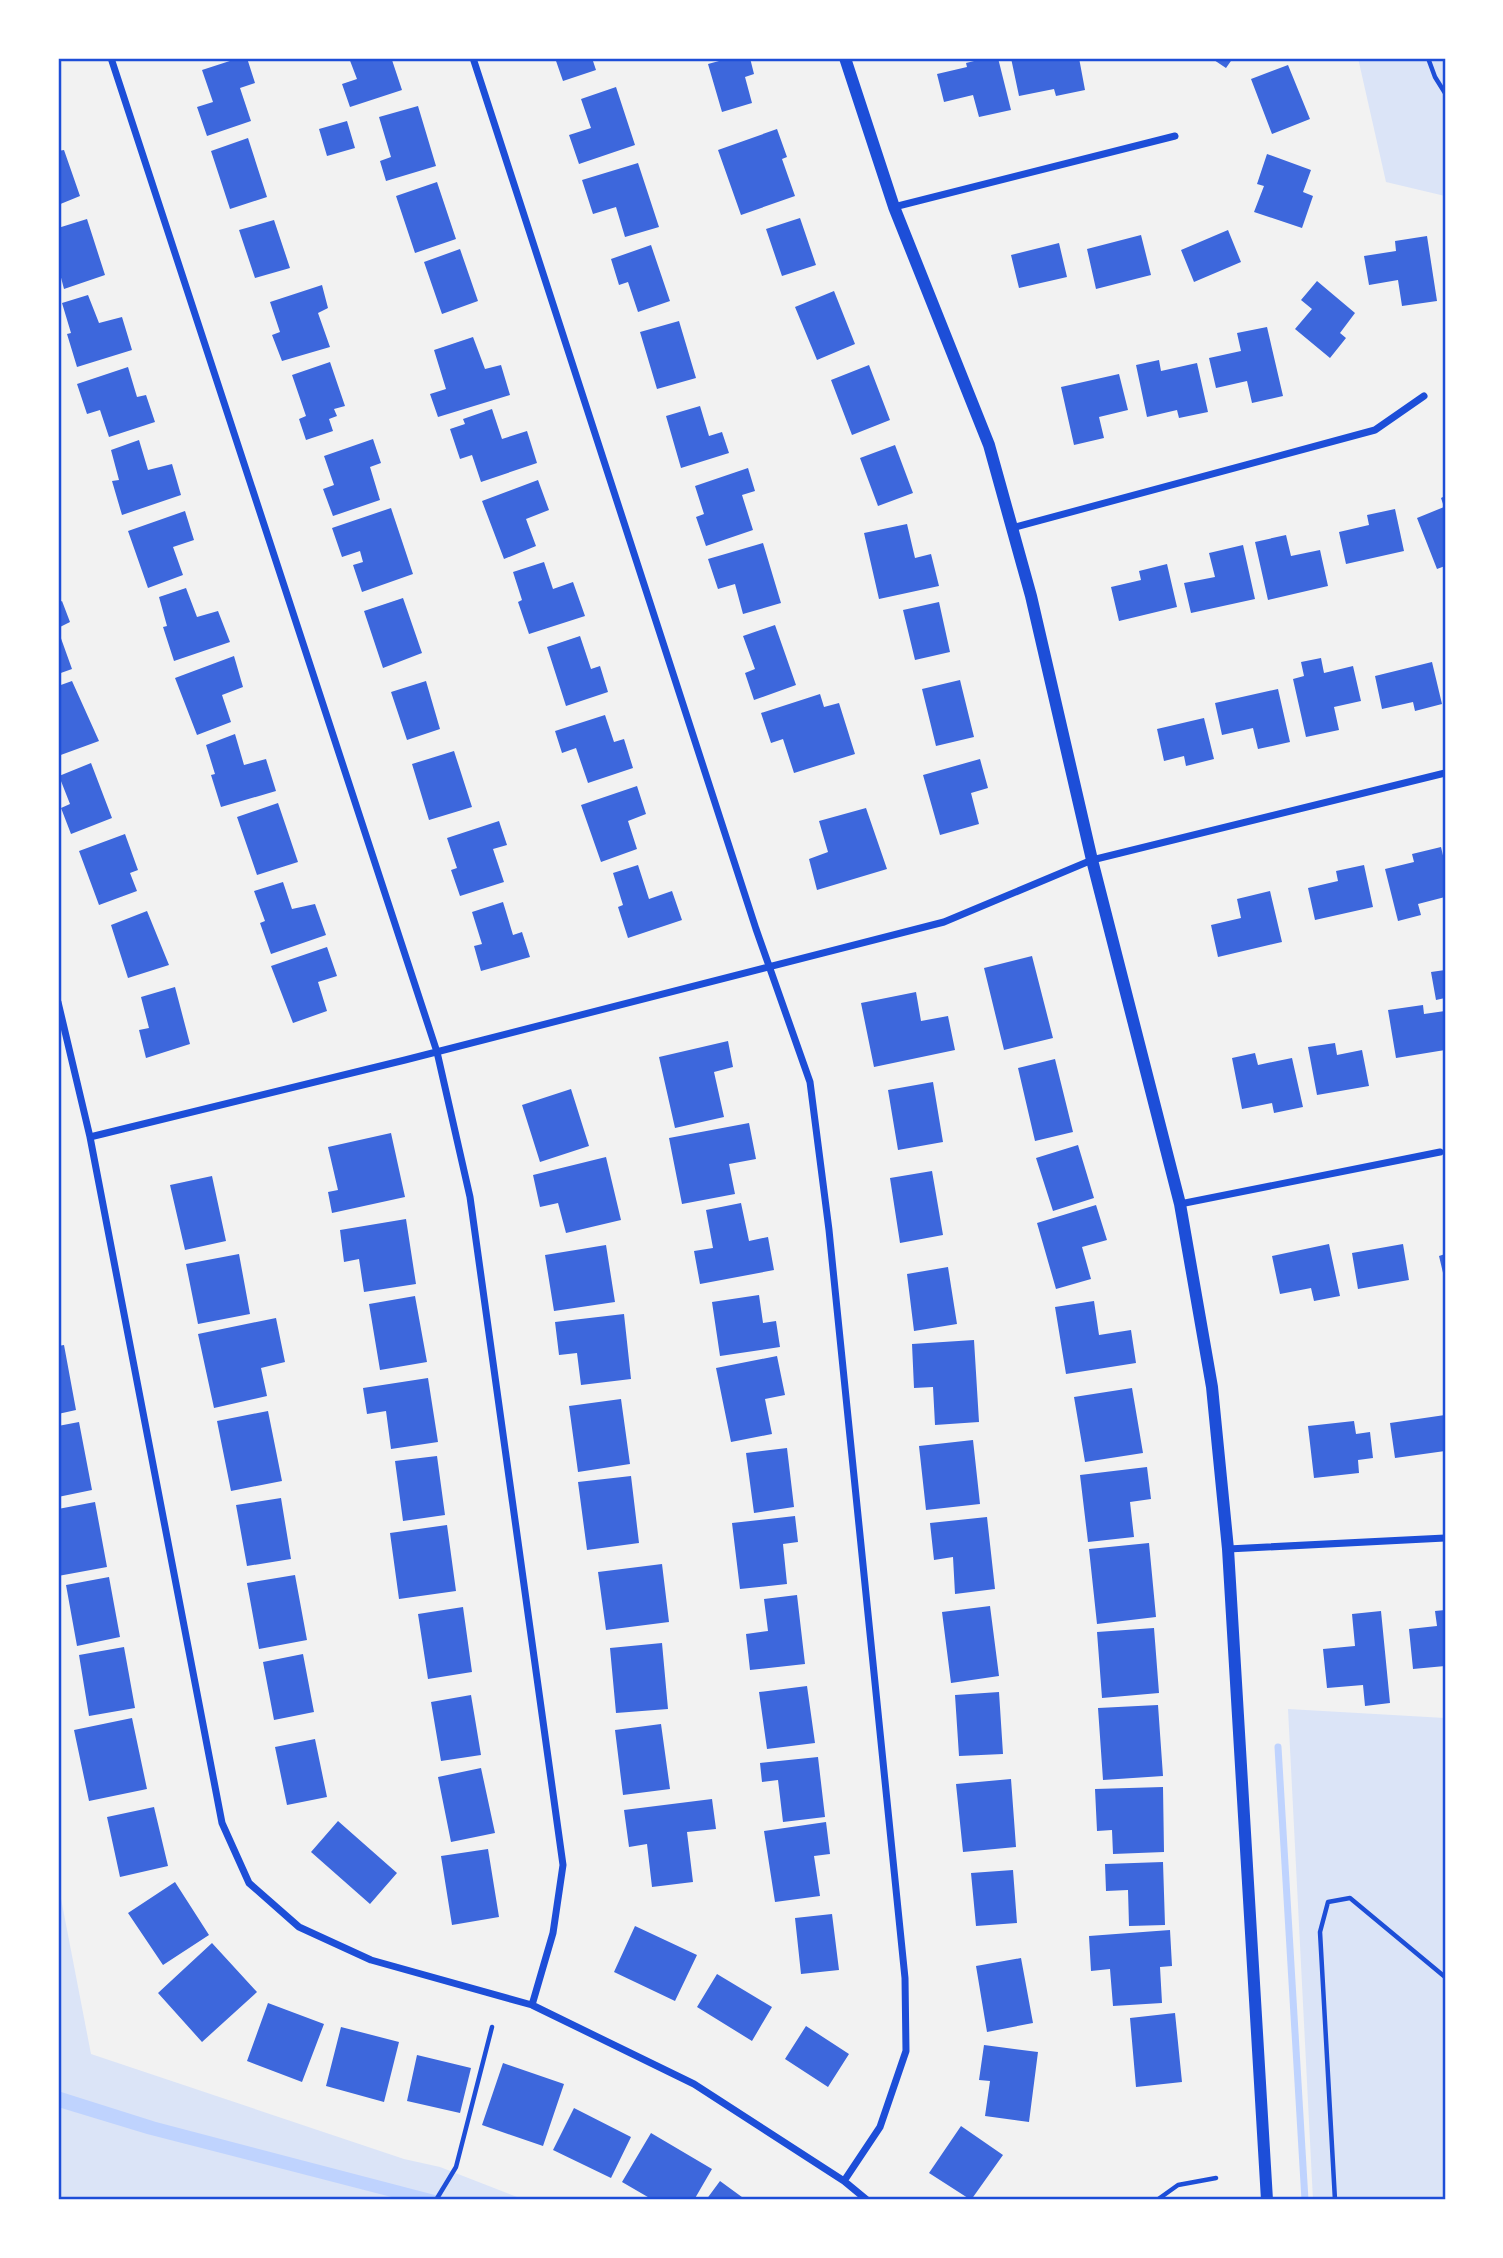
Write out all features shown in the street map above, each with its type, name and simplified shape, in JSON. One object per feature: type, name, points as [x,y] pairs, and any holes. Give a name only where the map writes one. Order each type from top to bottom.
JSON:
[{"type":"street","points":[[111,58],[437,1052],[470,1197],[563,1865],[553,1933],[532,2005]]},
{"type":"street","points":[[473,58],[768,965],[810,1082],[830,1230],[905,1978],[906,2052],[880,2127],[844,2181]]},
{"type":"street","points":[[845,58],[894,208],[989,445],[1031,596],[1092,860],[1180,1204],[1212,1387],[1228,1549],[1267,2200]]},
{"type":"street","points":[[894,208],[1175,136]]},
{"type":"street","points":[[1012,528],[1375,430],[1424,396]]},
{"type":"street","points":[[90,1137],[437,1052],[944,922],[1092,860],[1445,773]]},
{"type":"street","points":[[58,1002],[90,1137],[222,1823],[249,1883],[299,1927],[371,1960],[532,2005],[694,2084],[844,2181],[867,2200]]},
{"type":"street","points":[[1180,1204],[1440,1152]]},
{"type":"street","points":[[1228,1549],[1445,1538]]},
{"type":"path","points":[[1428,58],[1445,93]]},
{"type":"path","points":[[1335,2200],[1320,1931],[1328,1902],[1350,1898],[1445,1977]]},
{"type":"path","points":[[436,2200],[456,2167],[492,2027]]},
{"type":"path","points":[[1157,2200],[1178,2185],[1216,2178]]},
{"type":"shaded area","points":[[1358,58],[1445,58],[1445,196],[1386,182]]},
{"type":"shaded area","points":[[1288,1709],[1445,1718],[1445,2200],[1313,2200]]},
{"type":"shaded area","points":[[58,1883],[91,2054],[404,2159],[440,2167],[525,2200],[58,2200]]},
{"type":"water","points":[[58,2091],[156,2122],[454,2200],[403,2200],[147,2134],[58,2107]]},
{"type":"building","points":[[247,58],[255,83],[240,88],[251,121],[207,136],[197,107],[213,102],[202,70]]},
{"type":"building","points":[[349,58],[397,58],[392,60],[402,90],[350,107],[342,84],[357,79]]},
{"type":"building","points":[[555,58],[592,58],[596,70],[563,81]]},
{"type":"building","points":[[730,58],[750,58],[754,74],[745,77],[752,103],[722,112],[708,64]]},
{"type":"building","points":[[998,58],[1011,110],[979,117],[973,95],[944,102],[937,74],[967,67],[966,63]]},
{"type":"building","points":[[1011,58],[1079,58],[1085,90],[1056,96],[1054,89],[1019,96]]},
{"type":"building","points":[[1211,58],[1233,58],[1226,68]]},
{"type":"building","points":[[1288,65],[1310,119],[1272,134],[1251,79]]},
{"type":"building","points":[[616,87],[635,145],[579,164],[569,135],[591,128],[581,99]]},
{"type":"building","points":[[418,106],[436,166],[386,181],[380,161],[391,157],[379,117]]},
{"type":"building","points":[[347,121],[355,148],[327,156],[319,129]]},
{"type":"building","points":[[777,129],[787,157],[782,159],[795,196],[741,215],[718,150]]},
{"type":"building","points":[[248,138],[267,197],[230,209],[211,151]]},
{"type":"building","points":[[64,150],[80,196],[58,205],[58,151]]},
{"type":"building","points":[[1267,154],[1311,170],[1303,192],[1313,196],[1302,228],[1254,212],[1264,186],[1257,184]]},
{"type":"building","points":[[638,163],[659,227],[625,237],[616,207],[593,214],[582,180]]},
{"type":"building","points":[[437,182],[456,239],[415,253],[396,196]]},
{"type":"building","points":[[800,218],[816,265],[782,276],[766,229]]},
{"type":"building","points":[[87,219],[105,275],[64,289],[58,266],[58,228]]},
{"type":"building","points":[[274,220],[290,268],[255,278],[239,230]]},
{"type":"building","points":[[1228,230],[1241,262],[1194,282],[1181,250]]},
{"type":"building","points":[[1141,235],[1151,275],[1096,289],[1087,249]]},
{"type":"building","points":[[1427,236],[1437,301],[1402,306],[1398,280],[1369,285],[1364,256],[1396,251],[1395,241]]},
{"type":"building","points":[[1059,243],[1067,277],[1019,288],[1011,255]]},
{"type":"building","points":[[651,245],[670,301],[638,312],[628,282],[619,285],[611,259]]},
{"type":"building","points":[[460,249],[478,301],[442,314],[424,262]]},
{"type":"building","points":[[1317,281],[1355,313],[1340,333],[1346,338],[1330,358],[1295,329],[1312,309],[1301,300]]},
{"type":"building","points":[[322,285],[328,308],[318,313],[330,347],[282,361],[272,335],[280,332],[270,302]]},
{"type":"building","points":[[834,291],[855,344],[817,360],[795,307]]},
{"type":"building","points":[[88,295],[99,323],[122,317],[132,350],[77,367],[67,334],[71,333],[62,303]]},
{"type":"building","points":[[679,321],[696,378],[657,389],[640,332]]},
{"type":"building","points":[[1267,327],[1283,396],[1252,403],[1247,381],[1216,388],[1209,358],[1241,351],[1237,333]]},
{"type":"building","points":[[473,337],[485,369],[501,365],[510,395],[438,417],[430,394],[446,389],[434,350]]},
{"type":"building","points":[[1159,360],[1161,371],[1197,363],[1208,412],[1179,418],[1177,410],[1147,417],[1136,365]]},
{"type":"building","points":[[330,362],[345,406],[334,409],[337,416],[329,419],[333,431],[306,440],[299,419],[306,416],[292,375]]},
{"type":"building","points":[[869,365],[890,420],[852,435],[831,380]]},
{"type":"building","points":[[128,367],[137,397],[146,395],[155,422],[109,437],[100,410],[87,414],[77,384]]},
{"type":"building","points":[[1119,374],[1128,410],[1099,417],[1104,438],[1074,445],[1061,387]]},
{"type":"building","points":[[700,406],[709,436],[722,432],[729,453],[681,468],[666,416]]},
{"type":"building","points":[[492,409],[502,439],[527,431],[537,463],[481,482],[472,455],[460,459],[450,429],[465,424],[463,419]]},
{"type":"building","points":[[373,439],[381,463],[370,467],[380,500],[333,516],[323,489],[334,485],[324,456]]},
{"type":"building","points":[[139,440],[148,470],[172,464],[181,495],[122,515],[112,481],[119,480],[111,450]]},
{"type":"building","points":[[895,445],[913,493],[878,506],[860,458]]},
{"type":"building","points":[[748,468],[755,491],[742,495],[753,530],[706,546],[696,517],[704,514],[695,486]]},
{"type":"building","points":[[538,480],[549,510],[526,519],[536,546],[504,559],[482,501]]},
{"type":"building","points":[[1445,496],[1445,566],[1437,569],[1417,518],[1444,507],[1441,498]]},
{"type":"building","points":[[391,508],[413,574],[362,592],[353,565],[363,562],[360,551],[342,557],[332,528]]},
{"type":"building","points":[[1395,509],[1404,551],[1346,564],[1339,532],[1369,525],[1367,515]]},
{"type":"building","points":[[185,511],[194,540],[173,547],[183,575],[148,588],[128,531]]},
{"type":"building","points":[[907,524],[915,558],[931,554],[939,586],[879,599],[864,533]]},
{"type":"building","points":[[1286,535],[1291,556],[1320,550],[1328,586],[1268,600],[1255,542]]},
{"type":"building","points":[[763,543],[781,603],[743,614],[735,584],[718,589],[708,559]]},
{"type":"building","points":[[1243,545],[1255,599],[1191,613],[1184,583],[1215,577],[1209,553]]},
{"type":"building","points":[[544,562],[553,589],[573,582],[585,616],[529,634],[518,602],[522,600],[513,572]]},
{"type":"building","points":[[1167,564],[1177,607],[1119,621],[1111,587],[1141,580],[1139,571]]},
{"type":"building","points":[[186,588],[197,617],[218,611],[230,642],[174,661],[163,627],[167,626],[159,597]]},
{"type":"building","points":[[403,598],[422,653],[383,668],[364,611]]},
{"type":"building","points":[[62,601],[70,622],[58,628],[58,603]]},
{"type":"building","points":[[939,602],[950,652],[915,660],[903,610]]},
{"type":"building","points":[[775,625],[796,685],[754,700],[745,673],[755,669],[743,636]]},
{"type":"building","points":[[58,630],[72,669],[58,674]]},
{"type":"building","points":[[580,636],[591,669],[600,666],[608,692],[566,706],[547,647]]},
{"type":"building","points":[[234,656],[243,687],[222,695],[231,722],[197,735],[175,678]]},
{"type":"building","points":[[1321,658],[1324,673],[1353,666],[1361,701],[1334,707],[1339,730],[1306,737],[1293,679],[1304,676],[1301,662]]},
{"type":"building","points":[[1432,662],[1442,704],[1415,711],[1413,702],[1382,709],[1375,676]]},
{"type":"building","points":[[960,680],[974,737],[936,746],[922,689]]},
{"type":"building","points":[[72,681],[99,741],[58,756],[58,686]]},
{"type":"building","points":[[426,681],[440,729],[407,740],[391,692]]},
{"type":"building","points":[[1278,689],[1290,742],[1258,749],[1253,728],[1222,735],[1215,703]]},
{"type":"building","points":[[820,694],[824,707],[839,703],[855,754],[794,773],[783,739],[771,743],[761,713]]},
{"type":"building","points":[[605,715],[614,742],[624,739],[633,768],[588,783],[576,748],[562,753],[555,731]]},
{"type":"building","points":[[1204,718],[1214,759],[1186,766],[1184,756],[1164,761],[1157,729]]},
{"type":"building","points":[[235,734],[244,765],[266,759],[276,791],[221,807],[211,775],[215,774],[206,745]]},
{"type":"building","points":[[454,751],[472,807],[429,820],[412,764]]},
{"type":"building","points":[[980,759],[988,788],[971,793],[979,824],[940,835],[923,775]]},
{"type":"building","points":[[91,763],[112,818],[71,834],[61,808],[70,804],[59,776]]},
{"type":"building","points":[[637,786],[646,814],[628,821],[637,849],[601,862],[581,805]]},
{"type":"building","points":[[278,803],[298,862],[257,875],[237,817]]},
{"type":"building","points":[[866,808],[887,869],[817,890],[809,859],[828,852],[819,821]]},
{"type":"building","points":[[499,821],[507,845],[493,849],[504,882],[460,896],[451,870],[457,868],[447,838]]},
{"type":"building","points":[[125,834],[138,870],[130,873],[137,891],[99,905],[79,851]]},
{"type":"building","points":[[1441,847],[1445,864],[1445,897],[1418,904],[1421,915],[1398,921],[1385,869],[1414,862],[1412,854]]},
{"type":"building","points":[[638,865],[649,899],[672,891],[682,920],[628,938],[618,907],[623,905],[613,873]]},
{"type":"building","points":[[1364,865],[1373,907],[1315,920],[1308,888],[1338,881],[1336,871]]},
{"type":"building","points":[[283,882],[292,909],[315,904],[326,935],[271,954],[260,923],[265,921],[254,891]]},
{"type":"building","points":[[1270,891],[1282,942],[1218,957],[1211,925],[1241,918],[1237,899]]},
{"type":"building","points":[[503,902],[513,935],[522,932],[530,957],[481,971],[474,946],[482,944],[472,912]]},
{"type":"building","points":[[147,911],[169,965],[128,978],[111,925]]},
{"type":"building","points":[[327,947],[337,976],[318,982],[327,1011],[293,1023],[271,966]]},
{"type":"building","points":[[1032,956],[1053,1038],[1004,1050],[984,968]]},
{"type":"building","points":[[1445,970],[1445,998],[1436,1000],[1431,972]]},
{"type":"building","points":[[175,987],[190,1044],[146,1058],[139,1030],[149,1028],[141,997]]},
{"type":"building","points":[[916,992],[921,1021],[948,1016],[955,1050],[874,1067],[861,1003]]},
{"type":"building","points":[[1423,1005],[1424,1014],[1445,1011],[1445,1050],[1396,1058],[1388,1010]]},
{"type":"building","points":[[728,1041],[733,1067],[714,1072],[724,1117],[675,1128],[659,1057]]},
{"type":"building","points":[[1335,1043],[1337,1055],[1362,1050],[1369,1086],[1317,1095],[1308,1047]]},
{"type":"building","points":[[1255,1053],[1258,1065],[1292,1058],[1303,1107],[1274,1113],[1272,1103],[1242,1109],[1232,1058]]},
{"type":"building","points":[[1055,1059],[1073,1132],[1035,1141],[1018,1068]]},
{"type":"building","points":[[933,1082],[943,1142],[898,1150],[888,1090]]},
{"type":"building","points":[[571,1089],[589,1146],[540,1162],[522,1105]]},
{"type":"building","points":[[749,1123],[756,1159],[729,1164],[735,1194],[682,1204],[669,1138]]},
{"type":"building","points":[[391,1133],[405,1197],[332,1213],[328,1192],[338,1190],[328,1147]]},
{"type":"building","points":[[1078,1145],[1094,1198],[1053,1211],[1036,1158]]},
{"type":"building","points":[[606,1157],[621,1220],[566,1233],[558,1203],[540,1207],[533,1175]]},
{"type":"building","points":[[932,1171],[943,1235],[900,1243],[890,1178]]},
{"type":"building","points":[[212,1176],[226,1241],[185,1250],[170,1185]]},
{"type":"building","points":[[741,1203],[749,1241],[768,1237],[774,1270],[700,1284],[694,1251],[713,1248],[706,1210]]},
{"type":"building","points":[[1096,1205],[1107,1240],[1082,1247],[1091,1279],[1056,1289],[1037,1223]]},
{"type":"building","points":[[406,1219],[416,1284],[364,1292],[359,1259],[344,1262],[340,1230]]},
{"type":"building","points":[[1329,1244],[1340,1296],[1314,1301],[1311,1288],[1280,1294],[1272,1256]]},
{"type":"building","points":[[1403,1244],[1409,1280],[1358,1289],[1352,1253]]},
{"type":"building","points":[[606,1245],[615,1302],[554,1311],[545,1255]]},
{"type":"building","points":[[239,1254],[250,1314],[198,1324],[186,1264]]},
{"type":"building","points":[[1445,1254],[1445,1276],[1444,1277],[1439,1256]]},
{"type":"building","points":[[948,1267],[957,1324],[914,1331],[907,1274]]},
{"type":"building","points":[[759,1295],[763,1323],[776,1321],[780,1347],[720,1356],[712,1302]]},
{"type":"building","points":[[415,1296],[427,1362],[380,1370],[369,1304]]},
{"type":"building","points":[[1094,1301],[1099,1335],[1131,1330],[1136,1363],[1066,1374],[1055,1307]]},
{"type":"building","points":[[624,1314],[631,1379],[581,1385],[577,1353],[559,1355],[555,1322]]},
{"type":"building","points":[[276,1318],[285,1362],[261,1368],[267,1396],[214,1408],[198,1334]]},
{"type":"building","points":[[974,1340],[979,1422],[935,1425],[933,1387],[914,1388],[912,1344]]},
{"type":"building","points":[[64,1345],[76,1410],[58,1414],[58,1346]]},
{"type":"building","points":[[777,1356],[785,1395],[765,1399],[772,1434],[731,1442],[716,1368]]},
{"type":"building","points":[[428,1378],[438,1442],[391,1449],[386,1411],[367,1414],[363,1388]]},
{"type":"building","points":[[1132,1388],[1143,1453],[1085,1462],[1074,1397]]},
{"type":"building","points":[[621,1399],[630,1464],[578,1472],[569,1406]]},
{"type":"building","points":[[268,1411],[282,1481],[231,1491],[217,1421]]},
{"type":"building","points":[[1445,1415],[1445,1451],[1395,1458],[1390,1423]]},
{"type":"building","points":[[1354,1421],[1356,1434],[1370,1432],[1373,1458],[1358,1460],[1359,1473],[1314,1478],[1308,1426]]},
{"type":"building","points":[[79,1422],[92,1490],[58,1497],[58,1426]]},
{"type":"building","points":[[973,1440],[980,1504],[926,1510],[919,1446]]},
{"type":"building","points":[[787,1448],[794,1507],[754,1513],[746,1453]]},
{"type":"building","points":[[437,1456],[445,1515],[403,1521],[395,1461]]},
{"type":"building","points":[[1147,1467],[1151,1499],[1130,1502],[1134,1537],[1088,1542],[1080,1475]]},
{"type":"building","points":[[631,1476],[639,1543],[587,1550],[578,1482]]},
{"type":"building","points":[[281,1498],[291,1559],[247,1566],[236,1505]]},
{"type":"building","points":[[95,1502],[107,1567],[58,1576],[58,1509]]},
{"type":"building","points":[[795,1516],[798,1542],[783,1544],[787,1584],[740,1589],[732,1523]]},
{"type":"building","points":[[987,1517],[995,1589],[955,1594],[953,1557],[934,1560],[930,1523]]},
{"type":"building","points":[[447,1525],[456,1591],[399,1599],[390,1533]]},
{"type":"building","points":[[1149,1543],[1156,1617],[1097,1624],[1089,1549]]},
{"type":"building","points":[[662,1564],[669,1622],[606,1630],[598,1572]]},
{"type":"building","points":[[295,1575],[307,1640],[259,1649],[247,1583]]},
{"type":"building","points":[[109,1577],[120,1637],[77,1646],[66,1585]]},
{"type":"building","points":[[797,1595],[805,1664],[750,1670],[746,1634],[768,1631],[764,1599]]},
{"type":"building","points":[[990,1606],[999,1676],[951,1683],[942,1612]]},
{"type":"building","points":[[463,1607],[472,1672],[428,1679],[418,1614]]},
{"type":"building","points":[[1445,1610],[1445,1666],[1413,1669],[1409,1629],[1437,1626],[1435,1611]]},
{"type":"building","points":[[1381,1611],[1390,1703],[1365,1706],[1363,1685],[1327,1688],[1323,1649],[1355,1646],[1352,1614]]},
{"type":"building","points":[[1154,1628],[1159,1693],[1102,1698],[1097,1632]]},
{"type":"building","points":[[662,1643],[668,1709],[616,1713],[610,1648]]},
{"type":"building","points":[[124,1647],[135,1708],[89,1716],[79,1655]]},
{"type":"building","points":[[303,1654],[314,1712],[274,1720],[263,1662]]},
{"type":"building","points":[[807,1686],[815,1743],[767,1749],[759,1692]]},
{"type":"building","points":[[999,1692],[1003,1754],[959,1756],[955,1695]]},
{"type":"building","points":[[471,1695],[481,1755],[441,1761],[431,1702]]},
{"type":"building","points":[[1158,1705],[1163,1776],[1103,1780],[1098,1708]]},
{"type":"building","points":[[132,1718],[147,1789],[89,1801],[74,1730]]},
{"type":"building","points":[[661,1724],[670,1789],[623,1795],[615,1730]]},
{"type":"building","points":[[315,1739],[327,1797],[287,1805],[275,1747]]},
{"type":"building","points":[[818,1757],[825,1817],[783,1822],[778,1780],[762,1782],[760,1763]]},
{"type":"building","points":[[481,1768],[495,1833],[451,1842],[438,1777]]},
{"type":"building","points":[[1011,1779],[1016,1847],[963,1852],[956,1784]]},
{"type":"building","points":[[1163,1787],[1164,1852],[1113,1854],[1112,1830],[1097,1831],[1095,1789]]},
{"type":"building","points":[[712,1799],[716,1829],[687,1832],[693,1882],[652,1887],[647,1844],[629,1847],[624,1810]]},
{"type":"building","points":[[154,1807],[168,1866],[120,1877],[107,1817]]},
{"type":"building","points":[[338,1821],[397,1873],[370,1904],[311,1852]]},
{"type":"building","points":[[826,1822],[830,1854],[814,1856],[820,1896],[775,1902],[764,1831]]},
{"type":"building","points":[[488,1849],[499,1917],[452,1925],[441,1856]]},
{"type":"building","points":[[1163,1862],[1165,1925],[1129,1926],[1128,1890],[1106,1891],[1105,1864]]},
{"type":"building","points":[[1013,1870],[1017,1923],[976,1926],[971,1873]]},
{"type":"building","points":[[175,1882],[209,1935],[163,1965],[128,1913]]},
{"type":"building","points":[[832,1914],[839,1970],[801,1974],[795,1918]]},
{"type":"building","points":[[635,1926],[697,1955],[675,2001],[614,1972]]},
{"type":"building","points":[[1170,1930],[1172,1966],[1160,1967],[1162,2003],[1113,2006],[1110,1969],[1091,1971],[1089,1936]]},
{"type":"building","points":[[212,1943],[257,1992],[202,2042],[158,1993]]},
{"type":"building","points":[[1021,1958],[1033,2023],[987,2032],[976,1966]]},
{"type":"building","points":[[717,1974],[772,2007],[752,2041],[697,2007]]},
{"type":"building","points":[[268,2003],[324,2024],[302,2082],[247,2061]]},
{"type":"building","points":[[1175,2013],[1182,2082],[1136,2087],[1130,2018]]},
{"type":"building","points":[[806,2026],[849,2054],[828,2087],[785,2059]]},
{"type":"building","points":[[341,2027],[399,2042],[384,2102],[326,2086]]},
{"type":"building","points":[[984,2045],[1038,2052],[1029,2122],[985,2116],[990,2081],[979,2080]]},
{"type":"building","points":[[417,2055],[471,2068],[460,2113],[407,2101]]},
{"type":"building","points":[[503,2063],[564,2084],[543,2146],[482,2125]]},
{"type":"building","points":[[574,2108],[631,2137],[611,2178],[553,2150]]},
{"type":"building","points":[[961,2126],[1003,2155],[971,2200],[929,2173]]},
{"type":"building","points":[[651,2133],[712,2169],[694,2200],[653,2200],[622,2182]]},
{"type":"building","points":[[720,2181],[746,2200],[706,2200]]},
{"type":"waterway","points":[[1278,1747],[1305,2200]]}]
